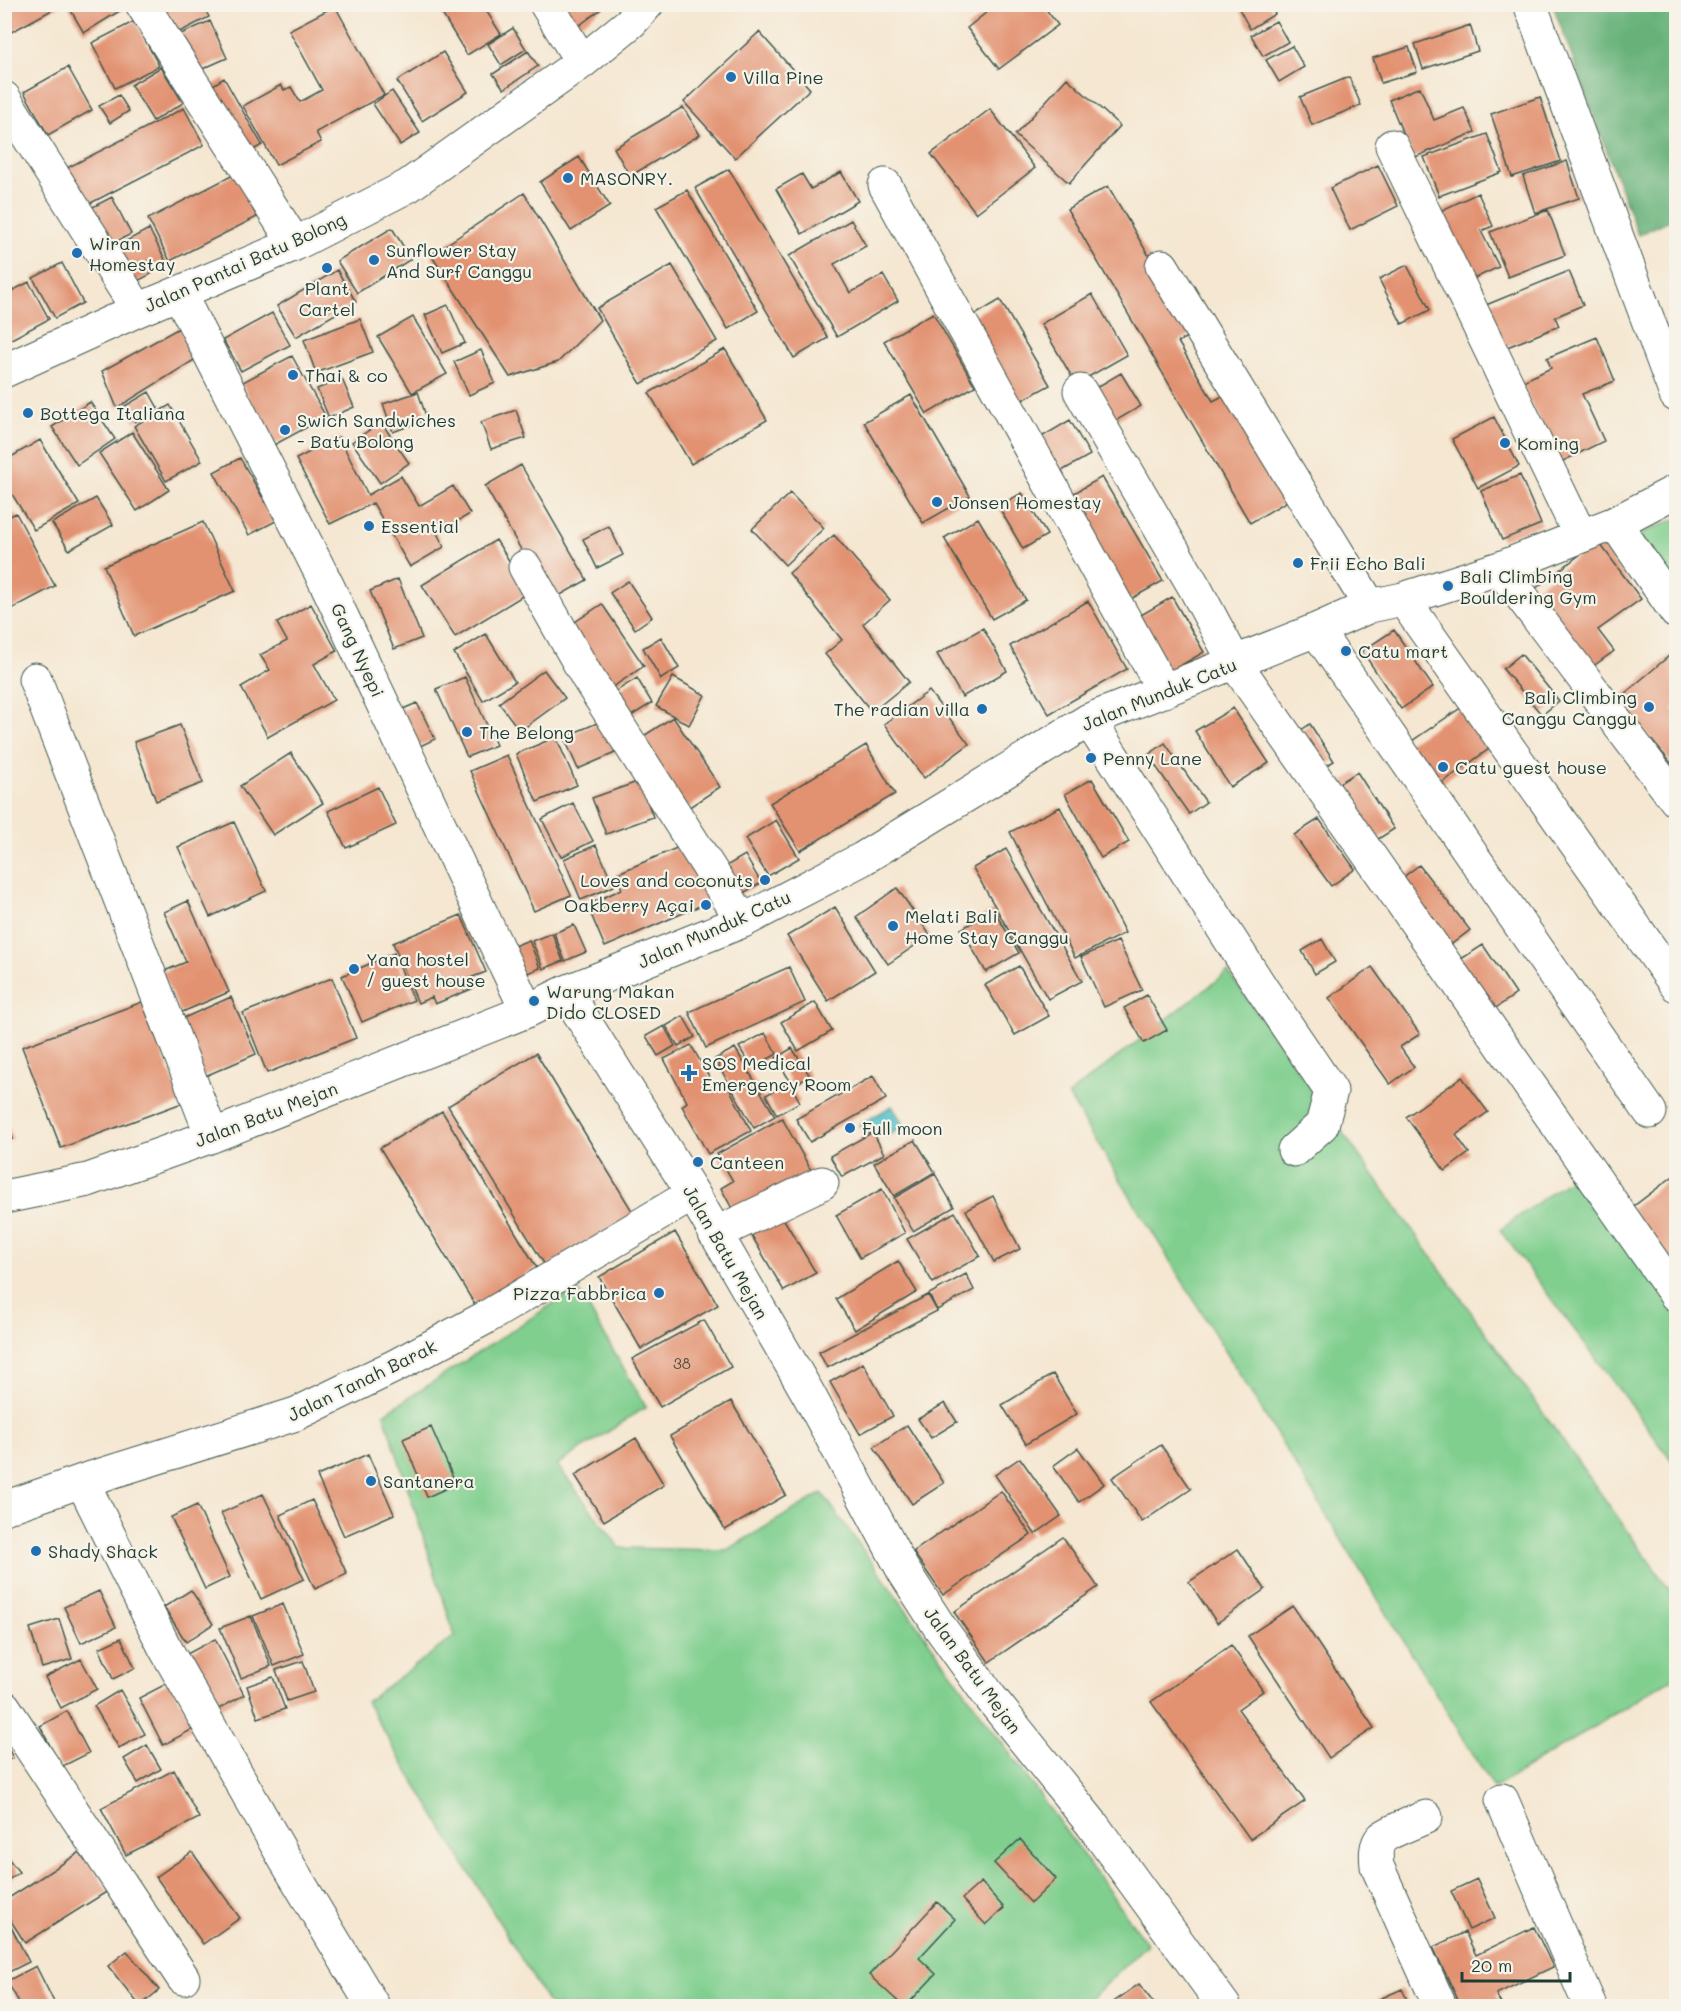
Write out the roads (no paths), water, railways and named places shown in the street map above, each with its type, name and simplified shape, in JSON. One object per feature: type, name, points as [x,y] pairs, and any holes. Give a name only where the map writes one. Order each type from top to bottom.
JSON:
[{"type":"street","points":[[142,4],[294,244]]},
{"type":"street","points":[[546,4],[582,62]]},
{"type":"street","name":"Jalan Pantai Batu Bolong","points":[[6,368],[294,244],[408,186],[582,62],[631,22],[647,4]]},
{"type":"street","points":[[1530,4],[1677,395]]},
{"type":"street","points":[[4,98],[138,310]]},
{"type":"street","points":[[1392,146],[1580,535]]},
{"type":"street","points":[[885,185],[1164,691]]},
{"type":"street","points":[[1162,266],[1370,606]]},
{"type":"street","name":"Gang Nyepi","points":[[179,293],[328,587],[527,1011]]},
{"type":"street","points":[[1080,391],[1235,663],[1677,1295]]},
{"type":"street","name":"Jalan Munduk Catu","points":[[566,992],[743,921],[862,859],[1089,720],[1235,663],[1370,606],[1403,599],[1500,568],[1615,523],[1677,491]]},
{"type":"street","points":[[1615,523],[1677,612]]},
{"type":"street","points":[[525,567],[586,675],[743,921]]},
{"type":"street","points":[[1500,568],[1677,800]]},
{"type":"street","points":[[1403,599],[1677,985]]},
{"type":"street","points":[[1316,630],[1650,1112]]},
{"type":"street","points":[[35,679],[212,1136]]},
{"type":"street","points":[[1089,720],[1262,989],[1331,1091],[1322,1125],[1294,1150]]},
{"type":"street","name":"Jalan Batu Mejan","points":[[4,1197],[88,1180],[212,1136],[527,1011],[566,992],[693,1194],[809,1395],[903,1570],[939,1626],[990,1697],[1092,1824],[1224,2007]]},
{"type":"street","points":[[715,1234],[822,1183]]},
{"type":"street","name":"Jalan Tanah Barak","points":[[4,1508],[296,1414],[397,1365],[485,1318],[693,1194]]},
{"type":"street","points":[[82,1481],[164,1646],[286,1861],[374,2007]]},
{"type":"street","points":[[4,1707],[183,1978]]},
{"type":"street","points":[[1502,1800],[1590,2007]]},
{"type":"street","points":[[1426,1817],[1382,1838],[1376,1856],[1377,1866],[1440,2007]]},
{"type":"water","points":[[892,1106],[904,1126],[887,1136],[880,1130],[864,1134],[859,1125]]},
{"type":"place","name":"Villa Pine","points":[[731,77]]},
{"type":"place","name":"MASONRY.","points":[[568,178]]},
{"type":"place","name":"Wiran Homestay","points":[[77,253]]},
{"type":"place","name":"Sunflower Stay And Surf Canggu","points":[[374,260]]},
{"type":"place","name":"Plant Cartel","points":[[327,268]]},
{"type":"place","name":"Thai & co","points":[[293,375]]},
{"type":"place","name":"Bottega Italiana","points":[[28,413]]},
{"type":"place","name":"Swich Sandwiches - Batu Bolong","points":[[285,430]]},
{"type":"place","name":"Koming","points":[[1505,443]]},
{"type":"place","name":"Jonsen Homestay","points":[[937,502]]},
{"type":"place","name":"Essential","points":[[369,526]]},
{"type":"place","name":"Frii Echo Bali","points":[[1298,563]]},
{"type":"place","name":"Bali Climbing Bouldering Gym","points":[[1448,586]]},
{"type":"place","name":"Catu mart","points":[[1346,651]]},
{"type":"place","name":"Bali Climbing Canggu Canggu","points":[[1649,707]]},
{"type":"place","name":"The radian villa","points":[[982,709]]},
{"type":"place","name":"The Belong","points":[[467,732]]},
{"type":"place","name":"Penny Lane","points":[[1091,758]]},
{"type":"place","name":"Catu guest house","points":[[1443,767]]},
{"type":"place","name":"Loves and coconuts","points":[[765,880]]},
{"type":"place","name":"Oakberry Açai","points":[[706,905]]},
{"type":"place","name":"Melati Bali Home Stay Canggu","points":[[893,926]]},
{"type":"place","name":"Yana hostel / guest house","points":[[354,969]]},
{"type":"place","name":"Warung Makan Dido CLOSED","points":[[534,1001]]},
{"type":"place","name":"SOS Medical Emergency Room","points":[[689,1073]]},
{"type":"place","name":"Full moon","points":[[850,1128]]},
{"type":"place","name":"Canteen","points":[[698,1162]]},
{"type":"place","name":"Pizza Fabbrica","points":[[659,1293]]},
{"type":"place","name":"Santanera","points":[[371,1481]]},
{"type":"place","name":"Shady Shack","points":[[36,1551]]}]
